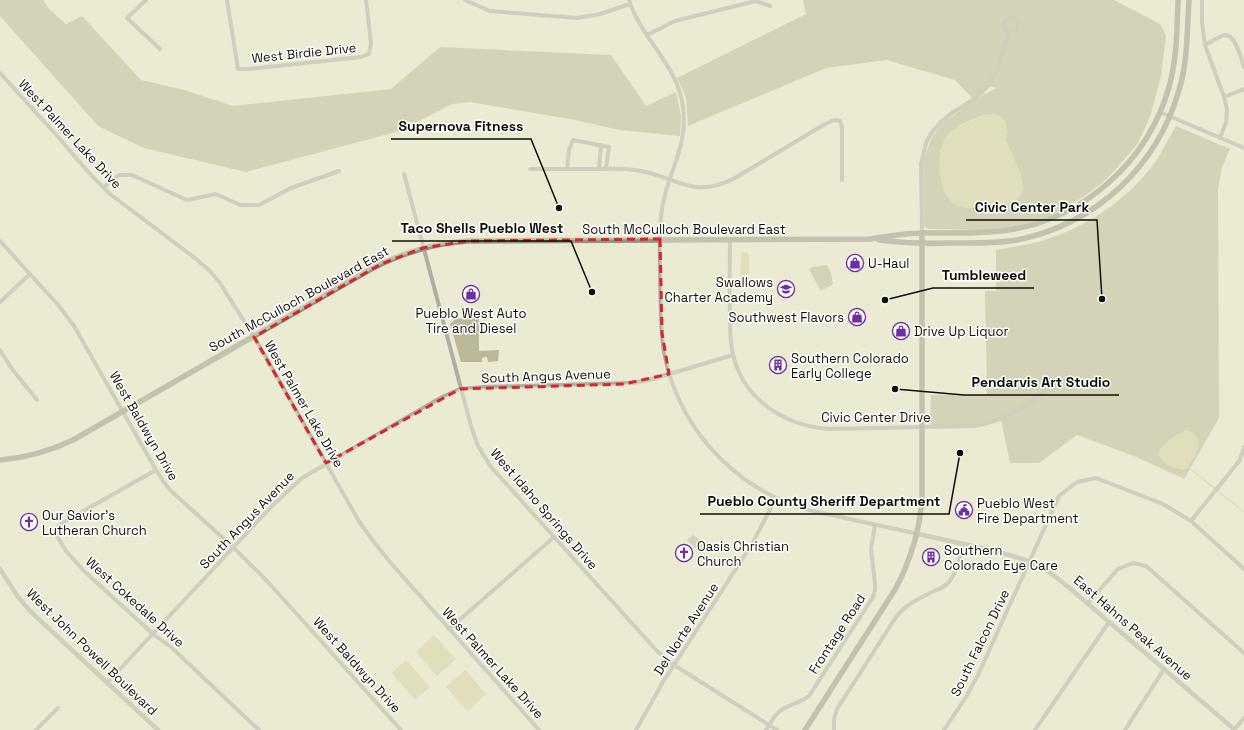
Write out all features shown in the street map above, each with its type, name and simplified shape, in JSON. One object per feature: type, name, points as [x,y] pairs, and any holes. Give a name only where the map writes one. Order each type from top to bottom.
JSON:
[{"type":"main road","name":"South McCulloch Boulevard East","points":[[0,460],[32,455],[59,446],[88,432],[381,264],[404,254],[444,243],[468,241],[660,239],[870,239],[922,233],[1008,230],[1042,222],[1069,210],[1099,191],[1122,171],[1148,136],[1160,112],[1173,70],[1178,0]]},
{"type":"main road","name":"South McCulloch Boulevard East","points":[[870,239],[922,244],[1010,241],[1050,231],[1074,220],[1106,200],[1119,190],[1142,164],[1157,142],[1170,116],[1180,89],[1184,72],[1189,0]]},
{"type":"main road","points":[[805,730],[896,588],[907,565],[918,534],[922,498],[922,233]]},
{"type":"street","points":[[146,0],[127,18],[160,49]]},
{"type":"street","name":"West Birdie Drive","points":[[227,0],[238,69],[249,70],[354,58],[369,54],[371,43],[366,0]]},
{"type":"street","points":[[465,0],[490,11],[577,18],[600,14],[630,2]]},
{"type":"street","points":[[1202,0],[1202,22],[1205,44],[1224,97],[1227,113],[1226,122],[1220,138]]},
{"type":"street","points":[[647,35],[675,21],[756,1],[770,6]]},
{"type":"street","name":"East Hahns Peak Avenue","points":[[630,2],[635,16],[670,70],[679,90],[683,104],[684,127],[682,141],[662,204],[660,222],[662,333],[664,352],[669,374],[678,396],[699,434],[714,452],[740,476],[776,498],[817,512],[963,544],[1009,555],[1030,562],[1056,577],[1088,603],[1235,730]]},
{"type":"street","points":[[922,233],[921,164],[926,143],[932,132],[941,122],[952,113],[976,98],[988,86],[997,71],[1009,32]]},
{"type":"street","points":[[1205,44],[1222,36],[1229,36],[1235,42],[1244,67]]},
{"type":"street","name":"West Palmer Lake Drive","points":[[0,73],[104,188],[191,255],[209,270],[220,283],[229,295],[254,337],[360,523],[390,562],[539,730]]},
{"type":"street","points":[[1224,97],[1244,89]]},
{"type":"street","points":[[1160,112],[1244,148]]},
{"type":"street","points":[[530,170],[606,169],[641,171],[698,188],[711,187],[724,183],[832,120],[836,120],[840,121],[842,127],[842,180]]},
{"type":"street","points":[[567,169],[569,150],[573,140],[609,147],[606,169]]},
{"type":"street","points":[[599,169],[601,146]]},
{"type":"street","points":[[104,188],[119,175],[132,175],[187,200],[216,194],[240,204],[259,205],[290,188],[338,171]]},
{"type":"street","name":"West Idaho Springs Drive","points":[[404,174],[460,390],[482,455],[649,643],[674,665],[777,730]]},
{"type":"street","name":"Civic Center Drive","points":[[730,239],[730,309],[733,355],[743,379],[754,394],[776,414],[792,422],[811,427],[828,429],[975,426],[1002,419],[1017,412],[1030,404],[1043,393],[1056,378]]},
{"type":"street","name":"West Baldwyn Drive","points":[[0,241],[59,306],[74,326],[124,411],[156,470],[171,491],[234,548],[290,605],[401,730]]},
{"type":"street","points":[[0,302],[30,274]]},
{"type":"street","points":[[0,350],[12,369],[37,400]]},
{"type":"street","name":"South Angus Avenue","points":[[107,683],[290,488],[302,478],[326,463],[442,397],[460,390],[503,386],[624,384],[644,381],[733,355]]},
{"type":"street","points":[[1244,447],[1242,462],[1190,521],[1244,569]]},
{"type":"street","name":"West Cokedale Drive","points":[[156,470],[67,520],[59,526],[56,531],[57,536],[75,561],[153,634],[172,647],[259,730]]},
{"type":"street","name":"South Falcon Drive","points":[[944,730],[966,697],[978,675],[1059,496],[1077,482],[1096,478],[1163,504],[1190,521]]},
{"type":"street","name":"Del Norte Avenue","points":[[636,730],[674,665],[755,539],[776,498]]},
{"type":"street","name":"Frontage Road","points":[[766,730],[781,710],[806,699],[809,696],[873,597],[875,584],[871,549],[875,525]]},
{"type":"street","points":[[450,629],[554,537]]},
{"type":"street","points":[[834,730],[834,719],[837,709],[896,617],[909,604],[948,583],[955,569],[963,544]]},
{"type":"street","points":[[1088,603],[1118,569],[1133,563],[1146,566],[1244,653]]},
{"type":"street","name":"West John Powell Boulevard","points":[[0,569],[18,597],[31,612],[158,730]]},
{"type":"street","points":[[1035,730],[1109,622]]},
{"type":"street","points":[[1124,730],[1164,669]]},
{"type":"street","points":[[36,730],[58,708]]},
{"type":"street","points":[[1235,730],[1244,718]]},
{"type":"highlighted area","points":[[660,239],[662,333],[669,374],[624,384],[460,389],[326,463],[254,337],[381,264],[423,248],[468,241]]},
{"type":"shaded area","points":[[0,0],[43,0],[49,9],[66,24],[82,16],[141,80],[184,90],[233,106],[391,89],[440,47],[611,55],[646,106],[676,92],[681,116],[680,136],[620,130],[570,119],[470,102],[452,104],[400,131],[246,172],[144,148],[98,126],[0,16]]},
{"type":"shaded area","points":[[803,0],[1114,0],[1160,24],[1166,35],[1161,76],[1150,117],[1138,143],[1101,184],[1083,197],[1049,217],[1019,226],[991,230],[928,229],[924,226],[923,162],[931,139],[944,122],[983,95],[997,88],[988,86],[980,95],[972,98],[955,80],[887,60],[826,68],[688,126],[686,97],[677,78],[806,14]],"holes":[[[985,114],[1007,130],[1005,139],[1020,173],[1023,189],[940,152],[946,137],[960,125]]]},
{"type":"shaded area","points":[[985,114],[998,115],[1006,123],[1006,141],[1020,172],[1023,189],[1020,196],[1014,201],[1005,205],[995,207],[965,208],[958,206],[951,201],[942,185],[939,164],[942,144],[946,137],[955,129]]},
{"type":"shaded area","points":[[1176,126],[1230,149],[1222,167],[1218,189],[1219,418],[1184,479],[1134,456],[1077,435],[1039,463],[1010,463],[1001,420],[984,425],[930,428],[931,395],[987,395],[985,291],[996,291],[996,250],[1041,241],[1056,236],[1071,230],[1100,214],[1126,194],[1149,170]]},
{"type":"shaded area","points":[[742,252],[747,252],[749,255],[749,273],[746,277],[742,277],[740,275]]},
{"type":"shaded area","points":[[827,265],[831,273],[833,284],[821,291],[809,269],[812,267]]},
{"type":"shaded area","points":[[479,318],[479,351],[499,350],[498,361],[488,362],[487,357],[482,358],[482,362],[461,362],[450,324],[455,319]]},
{"type":"shaded area","points":[[1186,430],[1195,434],[1199,440],[1199,444],[1194,457],[1184,470],[1172,467],[1165,463],[1158,454],[1169,440]]},
{"type":"shaded area","points":[[693,535],[708,545],[700,553],[687,540]]},
{"type":"shaded area","points":[[434,635],[456,659],[437,676],[416,652]]},
{"type":"shaded area","points":[[406,660],[430,687],[415,700],[392,673]]},
{"type":"shaded area","points":[[465,670],[486,694],[468,711],[446,687]]},
{"type":"waterway","points":[[1188,467],[1244,512]]},
{"type":"place","name":"Supernova Fitness","points":[[559,208]]},
{"type":"place","name":"U-Haul","points":[[855,263]]},
{"type":"place","name":"Swallows Charter Academy","points":[[786,289]]},
{"type":"place","name":"Taco Shells Pueblo West","points":[[592,292]]},
{"type":"place","name":"Pueblo West Auto Tire and Diesel","points":[[471,294]]},
{"type":"place","name":"Civic Center Park","points":[[1102,299]]},
{"type":"place","name":"Tumbleweed","points":[[885,300]]},
{"type":"place","name":"Southwest Flavors","points":[[857,317]]},
{"type":"place","name":"Drive Up Liquor","points":[[901,331]]},
{"type":"place","name":"Southern Colorado Early College","points":[[778,365]]},
{"type":"place","name":"Pendarvis Art Studio","points":[[895,389]]},
{"type":"place","name":"Pueblo County Sheriff Department","points":[[960,453]]},
{"type":"place","name":"Pueblo West Fire Department","points":[[964,510]]},
{"type":"place","name":"Our Savior's Lutheran Church","points":[[29,522]]},
{"type":"place","name":"Oasis Christian Church","points":[[684,553]]},
{"type":"place","name":"Southern Colorado Eye Care","points":[[931,557]]}]
